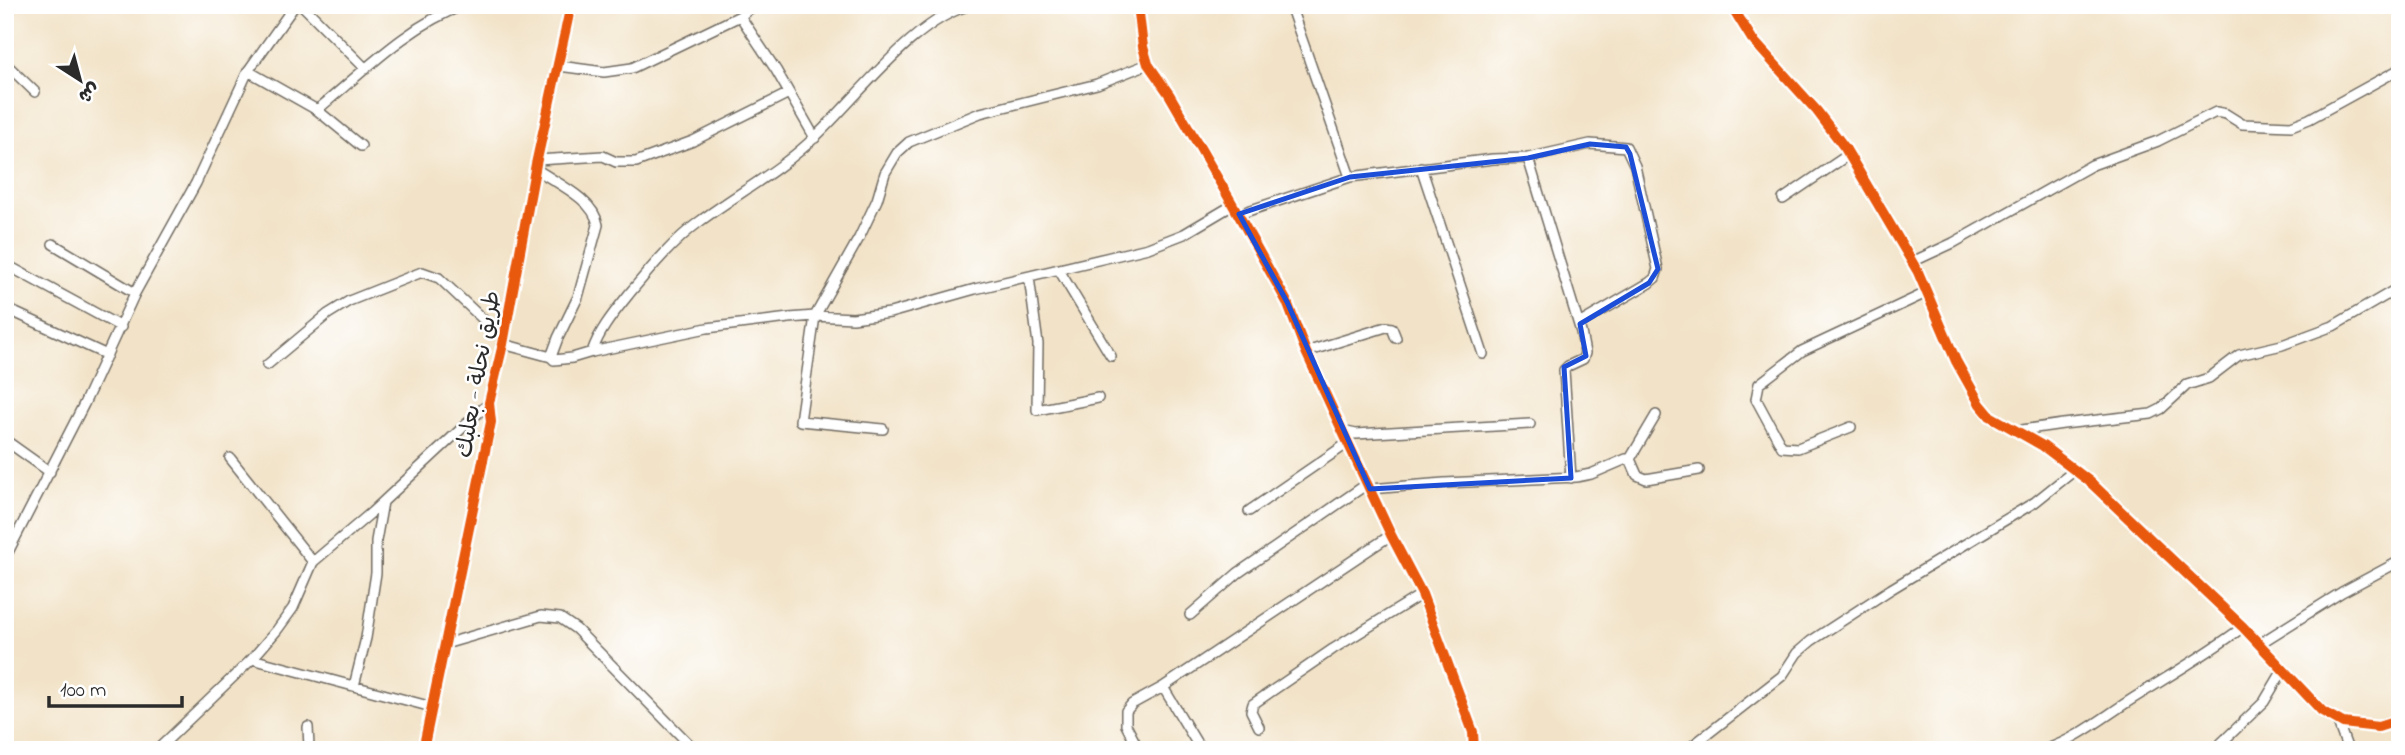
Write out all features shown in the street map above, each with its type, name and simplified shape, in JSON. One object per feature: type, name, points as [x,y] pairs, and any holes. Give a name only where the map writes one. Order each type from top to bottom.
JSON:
[{"type":"street","points":[[5,558],[50,472],[135,293],[196,183],[248,71],[295,5]]},
{"type":"street","points":[[302,5],[366,69]]},
{"type":"street","points":[[317,110],[401,39],[423,24],[464,5]]},
{"type":"street","name":"طريق نحلة - بعلبك","points":[[423,750],[491,422],[489,403],[504,340],[536,165],[570,5]]},
{"type":"street","points":[[559,66],[604,72],[632,68],[740,16],[755,5]]},
{"type":"street","points":[[1138,5],[1147,64],[1169,94],[1287,302],[1306,352],[1342,431],[1422,594],[1473,732],[1474,750]]},
{"type":"street","points":[[1290,5],[1350,177]]},
{"type":"street","points":[[1731,5],[1752,39],[1817,111],[1848,155],[1912,262],[1956,361],[1980,404],[1990,416],[2043,446],[2076,470],[2243,627],[2322,711],[2343,723],[2378,727],[2397,725]]},
{"type":"street","points":[[592,352],[601,328],[641,280],[696,223],[760,182],[815,138],[898,52],[922,32],[967,6]]},
{"type":"street","points":[[740,16],[815,138]]},
{"type":"street","points":[[5,63],[36,92]]},
{"type":"street","points":[[883,429],[800,421],[815,316],[859,238],[877,200],[890,162],[909,142],[980,113],[1097,84],[1147,64]]},
{"type":"street","points":[[1912,262],[2014,210],[2092,165],[2158,141],[2216,112],[2242,124],[2291,126],[2309,119],[2400,69]]},
{"type":"street","points":[[248,71],[317,110],[361,146]]},
{"type":"street","points":[[536,165],[603,156],[616,162],[636,162],[693,141],[789,93]]},
{"type":"street","points":[[1239,214],[1350,177],[1493,159],[1528,158],[1590,145],[1616,144],[1626,147],[1635,166],[1657,274],[1649,283],[1579,324]]},
{"type":"street","points":[[1783,199],[1848,155]]},
{"type":"street","points":[[1528,158],[1579,324],[1586,356],[1564,370],[1571,478]]},
{"type":"street","points":[[536,165],[591,208],[598,225],[578,297],[551,357]]},
{"type":"street","points":[[1421,167],[1483,354]]},
{"type":"street","points":[[267,365],[328,314],[349,301],[422,272],[439,278],[504,340],[554,360],[564,360],[707,328],[815,316],[872,316],[1167,241],[1233,205]]},
{"type":"street","points":[[53,244],[135,293]]},
{"type":"street","points":[[5,264],[121,327]]},
{"type":"street","points":[[1059,270],[1111,356]]},
{"type":"street","points":[[1029,277],[1038,344],[1037,410],[1098,398]]},
{"type":"street","points":[[2015,432],[2151,414],[2161,409],[2187,385],[2209,378],[2239,355],[2282,345],[2333,326],[2400,288]]},
{"type":"street","points":[[1851,427],[1798,448],[1782,447],[1756,399],[1759,384],[1802,351],[1926,293]]},
{"type":"street","points":[[5,308],[107,355]]},
{"type":"street","points":[[1306,352],[1386,327],[1392,328],[1396,338]]},
{"type":"street","points":[[157,750],[252,659],[293,608],[313,562],[383,502],[489,403]]},
{"type":"street","points":[[1630,459],[1656,415]]},
{"type":"street","points":[[1342,431],[1356,434],[1530,424]]},
{"type":"street","points":[[5,440],[50,472]]},
{"type":"street","points":[[1249,511],[1348,443]]},
{"type":"street","points":[[230,458],[313,562]]},
{"type":"street","points":[[1190,615],[1238,573],[1369,486],[1571,478],[1591,474],[1626,458],[1630,459]]},
{"type":"street","points":[[1630,459],[1637,475],[1643,479],[1699,470]]},
{"type":"street","points":[[1687,750],[1782,676],[1797,653],[1811,640],[2035,502],[2076,470]]},
{"type":"street","points":[[354,686],[366,638],[376,573],[376,541],[383,502]]},
{"type":"street","points":[[1138,750],[1126,725],[1126,711],[1132,704],[1163,687],[1391,535]]},
{"type":"street","points":[[2259,644],[2342,592],[2400,561]]},
{"type":"street","points":[[1259,727],[1251,711],[1254,704],[1333,649],[1422,594]]},
{"type":"street","points":[[445,644],[541,616],[560,618],[576,629],[695,750]]},
{"type":"street","points":[[2044,750],[2059,745],[2203,657],[2243,627]]},
{"type":"street","points":[[252,659],[432,707]]},
{"type":"street","points":[[2214,750],[2264,702],[2283,670]]},
{"type":"street","points":[[1163,687],[1201,750]]},
{"type":"street","points":[[2337,720],[2348,750]]},
{"type":"street","points":[[308,727],[309,747],[314,750]]},
{"type":"highlighted area","points":[[1590,144],[1626,147],[1630,154],[1658,269],[1649,283],[1580,324],[1586,356],[1564,367],[1571,478],[1370,489],[1287,302],[1239,214],[1350,177],[1528,158]]},
{"type":"cycle path","points":[[423,750],[491,422],[489,403],[503,344],[536,164],[571,5]]},
{"type":"cycle path","points":[[1138,5],[1148,64],[1169,94],[1287,302],[1306,352],[1348,443],[1422,594],[1473,732],[1474,750]]},
{"type":"cycle path","points":[[1731,5],[1752,39],[1817,111],[1845,148],[1918,272],[1956,361],[1980,404],[1990,416],[2043,446],[2089,481],[2243,627],[2322,711],[2343,723],[2378,727],[2400,720]]}]
